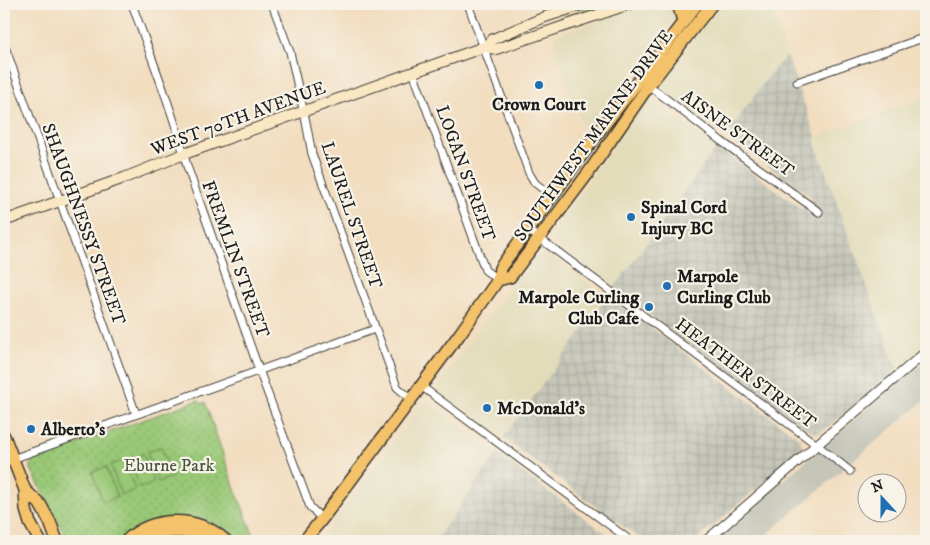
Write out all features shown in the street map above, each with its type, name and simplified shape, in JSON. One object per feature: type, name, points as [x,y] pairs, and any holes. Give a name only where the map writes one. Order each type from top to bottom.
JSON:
[{"type":"main road","name":"WEST 70TH AVENUE","points":[[4,222],[184,154],[484,47],[493,39],[545,17],[584,4]]},
{"type":"main road","name":"WEST 70TH AVENUE","points":[[484,47],[496,49],[630,4]]},
{"type":"main road","points":[[678,4],[683,21]]},
{"type":"main road","name":"SOUTHWEST MARINE DRIVE","points":[[498,280],[510,277],[589,172],[683,21],[697,4]]},
{"type":"main road","name":"SOUTHWEST MARINE DRIVE","points":[[304,541],[498,280],[500,268],[596,134],[645,82],[712,4]]},
{"type":"main road","points":[[4,436],[8,460],[25,490],[40,504],[63,541]]},
{"type":"main road","points":[[25,490],[26,510],[35,541]]},
{"type":"main road","points":[[126,541],[136,532],[152,525],[161,522],[177,521],[195,523],[218,534],[226,541]]},
{"type":"main road","points":[[50,522],[57,541]]},
{"type":"main road","points":[[30,523],[40,541]]},
{"type":"main road","points":[[143,541],[155,535],[174,531],[194,534],[210,541]]},
{"type":"street","name":"FREMLIN STREET","points":[[132,4],[259,370],[310,507],[322,519]]},
{"type":"street","name":"LAUREL STREET","points":[[272,4],[290,52],[312,154],[397,387],[411,399]]},
{"type":"street","points":[[468,4],[529,173],[535,183],[552,196]]},
{"type":"street","points":[[797,82],[926,37]]},
{"type":"street","name":"SHAUGHNESSY STREET","points":[[4,44],[136,414]]},
{"type":"street","name":"LOGAN STREET","points":[[413,72],[485,270],[498,280]]},
{"type":"street","name":"AISNE STREET","points":[[645,82],[721,141],[819,212]]},
{"type":"street","name":"HEATHER STREET","points":[[527,230],[850,471]]},
{"type":"street","points":[[8,460],[376,328]]},
{"type":"street","points":[[706,541],[926,352]]},
{"type":"street","points":[[421,386],[631,541]]},
{"type":"shaded area","points":[[644,4],[672,4],[675,18],[593,124],[588,124],[586,127],[581,122],[553,43],[556,42],[555,36]]},
{"type":"shaded area","points":[[720,4],[769,4],[787,56],[764,82],[729,131],[726,129],[719,133],[663,88],[661,82]]},
{"type":"shaded area","points":[[787,56],[816,137],[814,139],[897,370],[823,431],[818,433],[811,432],[613,289],[717,147],[802,209],[813,198],[731,139],[729,131],[764,82]]},
{"type":"shaded area","points":[[926,97],[926,347],[897,370],[814,138]]},
{"type":"shaded area","points":[[650,101],[717,147],[613,289],[563,249],[554,239],[553,232],[644,104]]},
{"type":"shaded area","points":[[540,254],[553,258],[608,296],[503,438],[441,392],[438,385],[532,258]]},
{"type":"shaded area","points":[[608,296],[800,439],[803,449],[801,451],[695,541],[643,541],[503,438]]},
{"type":"shaded area","points":[[926,361],[926,399],[759,541],[712,541],[889,390]]},
{"type":"shaded area","points":[[425,404],[431,405],[497,454],[435,541],[319,541],[421,406]]},
{"type":"shaded area","points":[[497,454],[616,541],[435,541]]},
{"type":"green space","points":[[599,4],[615,4],[496,42],[543,24]]},
{"type":"green space","name":"Eburne Park","points":[[198,400],[201,404],[205,402],[235,489],[256,541],[232,541],[216,525],[131,531],[120,541],[68,541],[31,469],[32,461]]},
{"type":"green space","points":[[161,447],[172,477],[158,482],[147,452]]},
{"type":"green space","points":[[143,454],[154,483],[140,488],[129,459]]},
{"type":"green space","points":[[124,460],[135,490],[121,495],[111,465]]},
{"type":"green space","points":[[106,467],[117,497],[103,502],[92,472]]},
{"type":"place","name":"Crown Court","points":[[539,85]]},
{"type":"place","name":"Spinal Cord Injury BC","points":[[631,217]]},
{"type":"place","name":"Marpole Curling Club","points":[[667,286]]},
{"type":"place","name":"Marpole Curling Club Cafe","points":[[649,307]]},
{"type":"place","name":"McDonald's","points":[[487,408]]},
{"type":"place","name":"Alberto's","points":[[31,429]]}]
